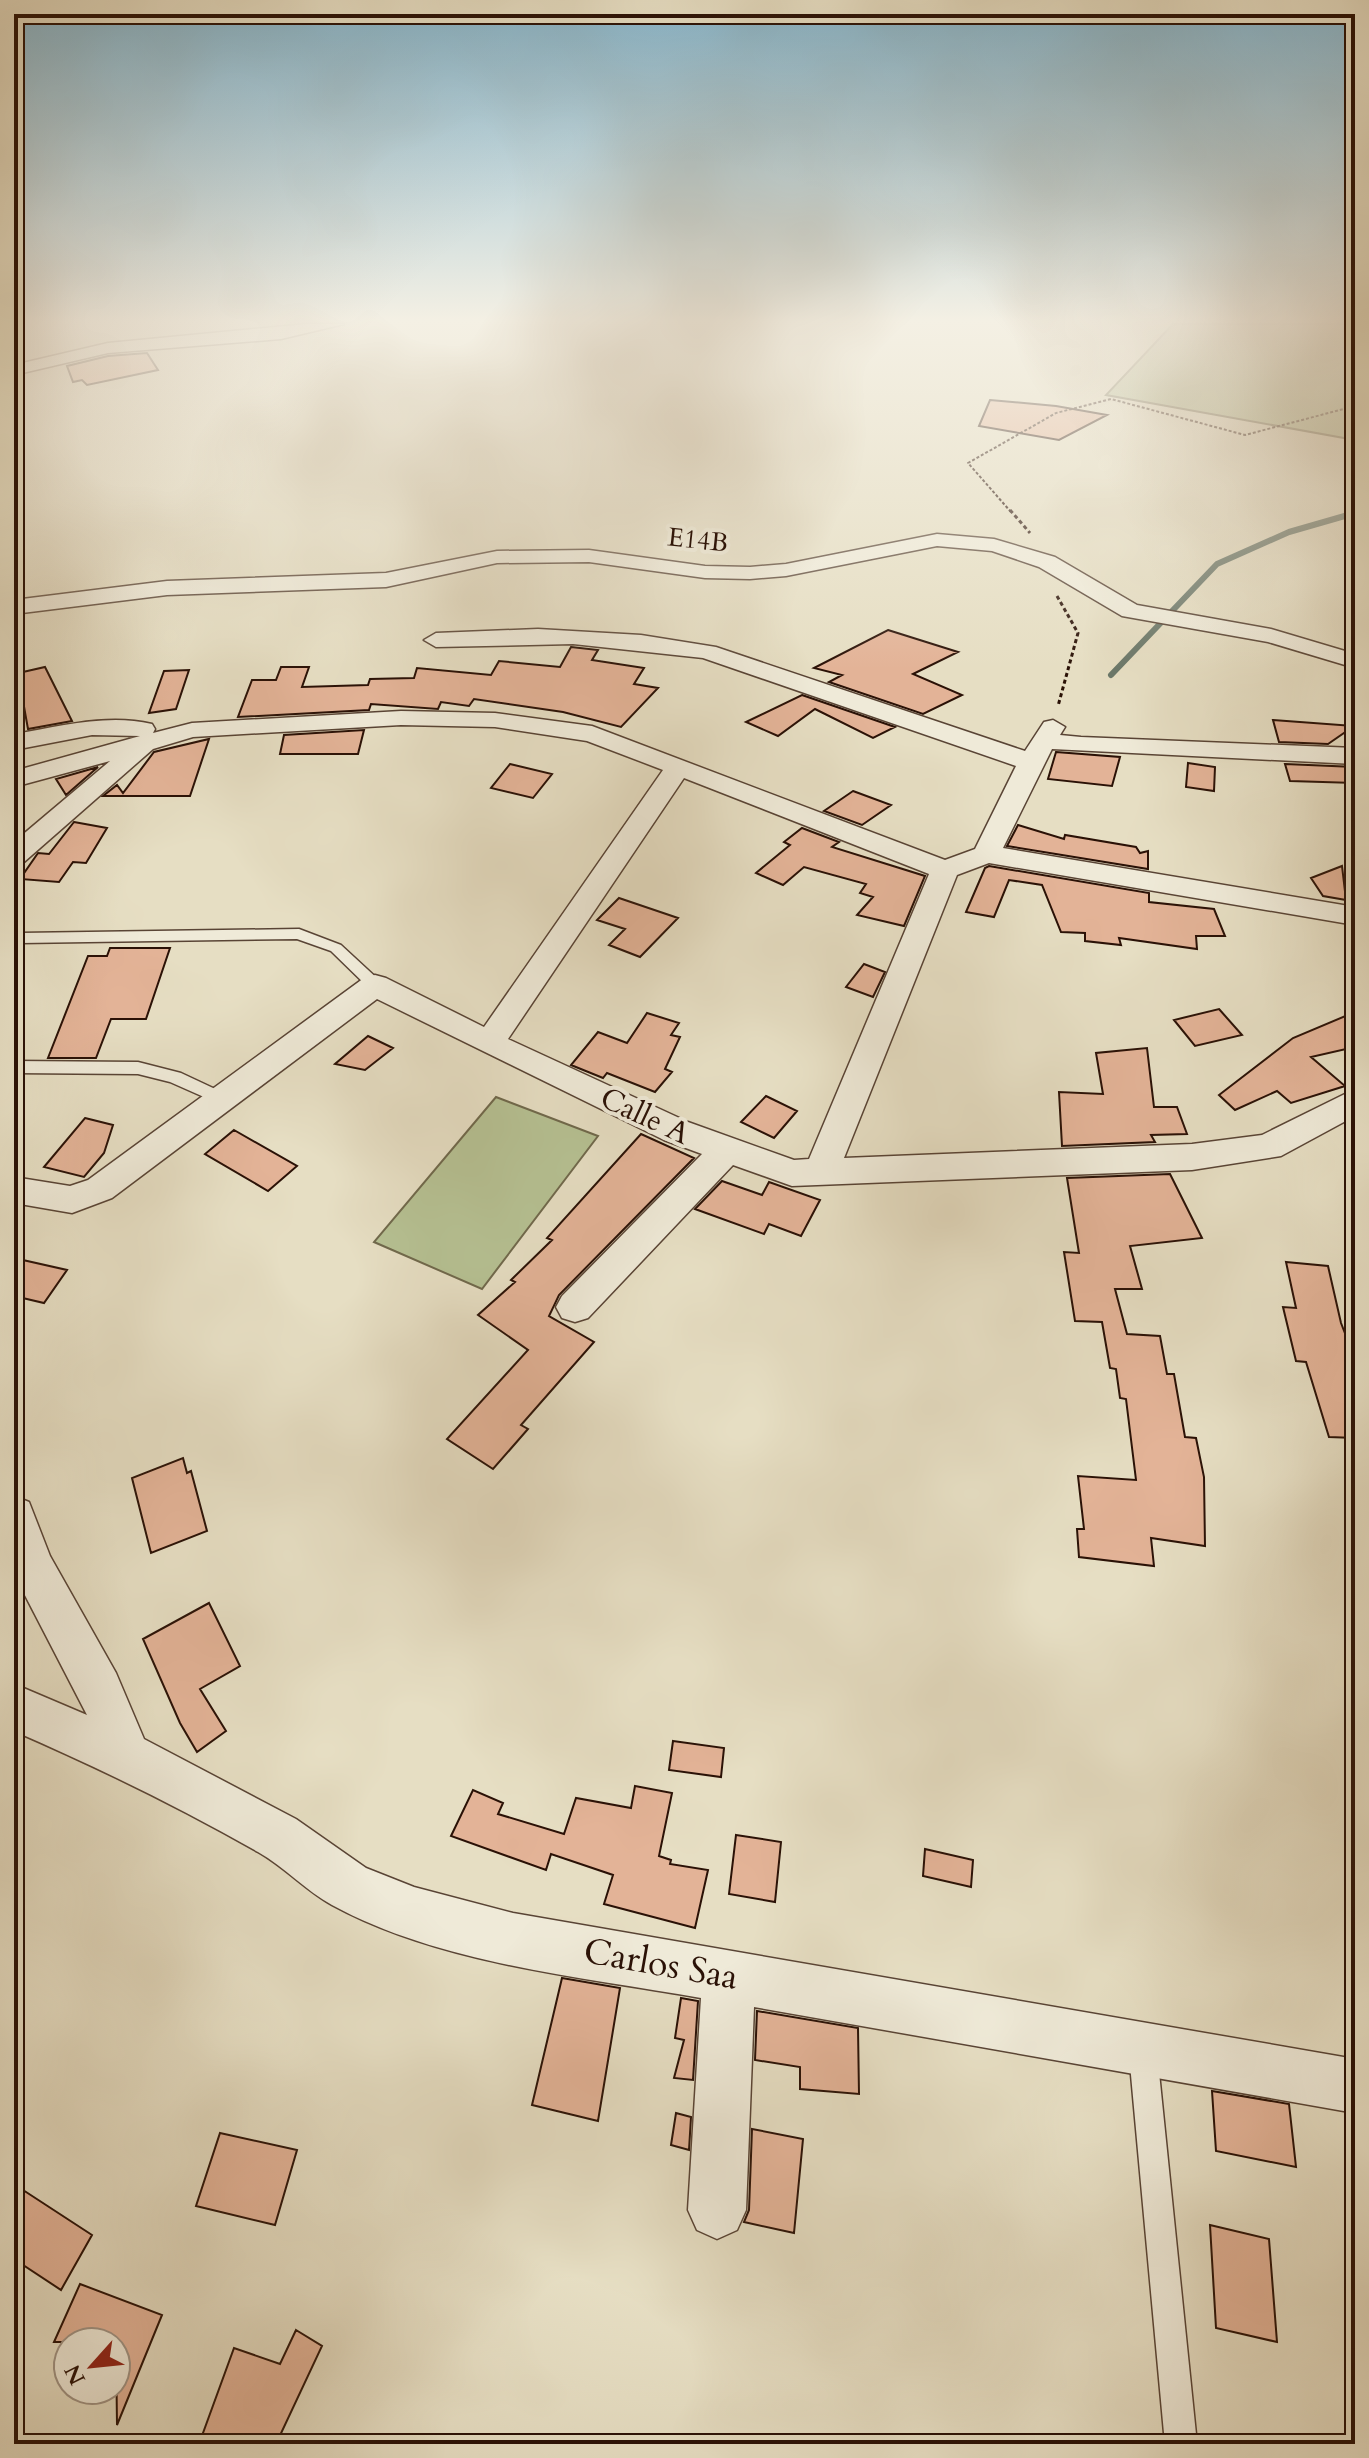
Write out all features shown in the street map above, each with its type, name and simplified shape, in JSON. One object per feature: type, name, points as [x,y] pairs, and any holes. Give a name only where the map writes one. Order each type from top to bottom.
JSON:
[{"type":"street","name":"E14B","points":[[14,607],[167,588],[386,580],[454,564],[508,556],[589,556],[705,572],[750,573],[786,570],[937,540],[994,545],[1042,560],[1118,605],[1162,618],[1271,636],[1355,661]]},
{"type":"street","points":[[436,640],[505,635],[670,645],[708,652],[1043,743],[1355,756]]},
{"type":"street","points":[[14,742],[92,728],[192,730],[401,718],[495,720],[592,734],[945,870],[986,854],[1355,916]]},
{"type":"street","points":[[14,779],[149,739],[192,730]]},
{"type":"street","points":[[14,856],[149,739]]},
{"type":"street","points":[[986,854],[1043,743]]},
{"type":"street","points":[[489,1043],[679,766]]},
{"type":"street","points":[[821,1173],[945,870]]},
{"type":"street","points":[[14,1190],[52,1199],[86,1196],[375,985]]},
{"type":"street","name":"Calle A","points":[[375,985],[489,1043],[725,1152],[792,1173],[1082,1164],[1223,1153],[1269,1147],[1355,1101]]},
{"type":"street","points":[[575,1307],[725,1152]]},
{"type":"street","points":[[14,1515],[31,1564],[100,1689],[127,1756]]},
{"type":"street","name":"Carlos Saa","points":[[14,1707],[127,1756],[279,1836],[349,1887],[414,1913],[513,1939],[1142,2046],[1355,2086]]},
{"type":"street","points":[[717,2210],[729,1976]]},
{"type":"lane","points":[[21,938],[299,934],[336,948],[375,985]]},
{"type":"lane","points":[[14,1067],[138,1068],[175,1077],[222,1099]]},
{"type":"lane","points":[[1142,2046],[1181,2444]]},
{"type":"path","points":[[1011,439],[968,463],[1027,528],[1078,633],[1043,743]]},
{"type":"green space","points":[[496,1097],[598,1136],[482,1289],[374,1242]]},
{"type":"building","points":[[888,630],[958,652],[913,674],[962,695],[923,714],[829,682],[842,675],[814,668]]},
{"type":"building","points":[[571,647],[598,650],[592,660],[644,668],[634,684],[658,688],[621,727],[563,712],[474,699],[469,706],[441,702],[438,709],[371,704],[369,710],[238,717],[252,680],[276,680],[281,667],[309,667],[302,687],[368,685],[370,679],[414,678],[417,668],[491,675],[499,661],[560,667]]},
{"type":"building","points":[[45,667],[72,721],[28,729],[23,701],[14,703],[14,674]]},
{"type":"building","points":[[189,670],[176,709],[149,713],[164,671]]},
{"type":"building","points":[[802,695],[895,727],[873,738],[815,709],[778,736],[746,722]]},
{"type":"building","points":[[1273,720],[1354,726],[1328,744],[1279,742]]},
{"type":"building","points":[[364,730],[358,754],[280,754],[284,735]]},
{"type":"building","points":[[209,739],[190,796],[103,796],[117,785],[123,793],[154,752]]},
{"type":"building","points":[[1056,752],[1120,757],[1112,786],[1048,779]]},
{"type":"building","points":[[1188,763],[1215,767],[1214,791],[1186,787]]},
{"type":"building","points":[[510,764],[552,774],[533,798],[491,788]]},
{"type":"building","points":[[1285,764],[1355,767],[1355,783],[1290,781]]},
{"type":"building","points":[[98,767],[66,795],[56,779]]},
{"type":"building","points":[[853,791],[891,805],[862,825],[824,811]]},
{"type":"building","points":[[74,822],[107,828],[86,863],[73,862],[59,882],[20,879],[38,853],[49,854]]},
{"type":"building","points":[[1018,825],[1064,839],[1065,835],[1136,847],[1140,853],[1148,851],[1148,869],[1007,846]]},
{"type":"building","points":[[802,828],[839,842],[832,847],[925,876],[904,926],[857,915],[873,897],[860,893],[866,884],[804,867],[783,885],[756,873],[790,845],[784,842]]},
{"type":"building","points":[[989,866],[1149,893],[1149,902],[1214,909],[1225,936],[1196,936],[1197,949],[1119,938],[1121,945],[1085,941],[1085,933],[1061,932],[1042,885],[1009,880],[994,917],[966,912],[985,868]]},
{"type":"building","points":[[1342,866],[1346,900],[1323,896],[1311,878]]},
{"type":"building","points":[[619,898],[678,918],[640,957],[609,945],[625,929],[597,920]]},
{"type":"building","points":[[110,948],[170,948],[146,1019],[111,1019],[96,1058],[48,1058],[88,956],[107,956]]},
{"type":"building","points":[[864,964],[885,972],[873,997],[846,987]]},
{"type":"building","points":[[1219,1009],[1242,1035],[1195,1046],[1174,1020]]},
{"type":"building","points":[[1355,1012],[1355,1047],[1311,1057],[1345,1086],[1291,1103],[1277,1091],[1235,1110],[1219,1095],[1293,1038]]},
{"type":"building","points":[[647,1013],[679,1023],[671,1035],[680,1037],[665,1069],[672,1072],[655,1092],[607,1073],[603,1078],[571,1065],[598,1032],[627,1043]]},
{"type":"building","points":[[368,1036],[393,1048],[365,1070],[335,1064]]},
{"type":"building","points":[[1147,1048],[1154,1107],[1177,1107],[1187,1134],[1151,1135],[1155,1142],[1062,1146],[1059,1092],[1103,1094],[1096,1053]]},
{"type":"building","points":[[766,1096],[797,1111],[774,1138],[741,1122]]},
{"type":"building","points":[[85,1118],[113,1125],[104,1153],[84,1177],[44,1167]]},
{"type":"building","points":[[234,1130],[297,1166],[268,1191],[205,1154]]},
{"type":"building","points":[[641,1134],[694,1158],[559,1295],[549,1316],[594,1342],[521,1425],[528,1429],[493,1469],[447,1439],[528,1350],[478,1315],[515,1282],[511,1280],[552,1240],[547,1238]]},
{"type":"building","points":[[1170,1174],[1202,1238],[1130,1246],[1142,1289],[1115,1289],[1127,1334],[1160,1336],[1167,1374],[1174,1374],[1185,1437],[1196,1438],[1204,1477],[1205,1546],[1151,1538],[1154,1566],[1079,1557],[1077,1529],[1084,1529],[1078,1476],[1136,1480],[1126,1399],[1120,1398],[1116,1369],[1110,1368],[1102,1322],[1075,1321],[1064,1252],[1079,1253],[1067,1178]]},
{"type":"building","points":[[722,1181],[762,1195],[769,1182],[820,1200],[801,1236],[769,1224],[764,1234],[695,1209]]},
{"type":"building","points":[[14,1258],[67,1270],[44,1303],[14,1296]]},
{"type":"building","points":[[1286,1262],[1328,1266],[1341,1323],[1355,1359],[1355,1438],[1329,1437],[1306,1362],[1296,1361],[1283,1307],[1296,1308]]},
{"type":"building","points":[[183,1458],[187,1473],[191,1471],[207,1531],[151,1553],[132,1478]]},
{"type":"building","points":[[209,1603],[240,1666],[200,1689],[226,1731],[197,1752],[180,1723],[143,1639]]},
{"type":"building","points":[[673,1741],[724,1748],[721,1777],[669,1770]]},
{"type":"building","points":[[635,1786],[672,1793],[659,1856],[671,1860],[670,1864],[708,1870],[695,1928],[604,1904],[613,1875],[551,1854],[546,1870],[451,1836],[473,1790],[503,1803],[498,1814],[564,1834],[576,1798],[631,1808]]},
{"type":"building","points":[[736,1835],[781,1842],[775,1902],[729,1894]]},
{"type":"building","points":[[925,1849],[973,1860],[971,1887],[923,1876]]},
{"type":"building","points":[[562,1978],[620,1988],[598,2121],[532,2105]]},
{"type":"building","points":[[681,1998],[698,2001],[693,2080],[674,2078],[684,2040],[675,2038]]},
{"type":"building","points":[[757,2011],[858,2028],[859,2094],[800,2089],[800,2067],[755,2060]]},
{"type":"building","points":[[1212,2091],[1289,2104],[1296,2167],[1216,2151]]},
{"type":"building","points":[[676,2113],[691,2117],[689,2150],[671,2145]]},
{"type":"building","points":[[752,2129],[803,2139],[794,2233],[744,2222],[749,2210]]},
{"type":"building","points":[[220,2133],[297,2150],[275,2225],[196,2206]]},
{"type":"building","points":[[23,2190],[92,2235],[61,2290],[14,2259],[14,2204]]},
{"type":"building","points":[[1210,2225],[1269,2239],[1277,2342],[1216,2328]]},
{"type":"building","points":[[80,2284],[162,2315],[132,2388],[132,2326],[61,2326]]},
{"type":"building","points":[[296,2330],[322,2346],[276,2444],[199,2444],[234,2348],[280,2364]]},
{"type":"building","points":[[117,2406],[125,2406],[117,2425]]},
{"type":"waterway","points":[[1111,675],[1217,564],[1289,532],[1355,513]]}]
